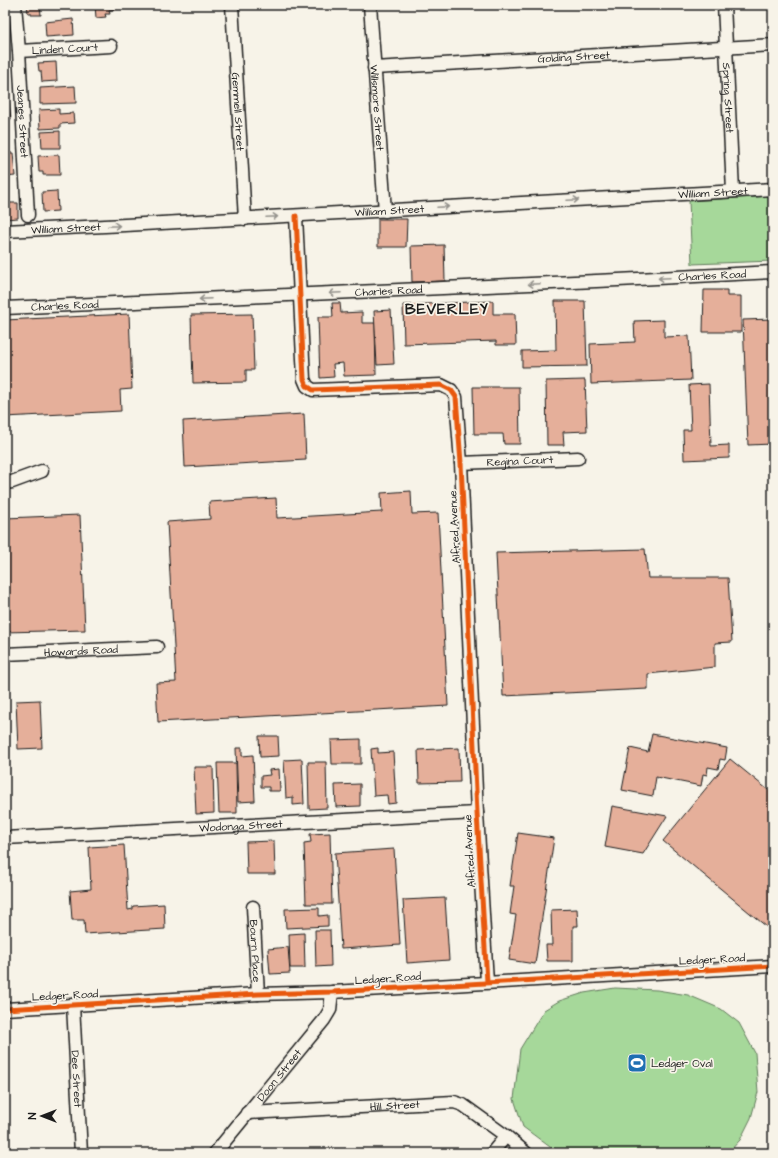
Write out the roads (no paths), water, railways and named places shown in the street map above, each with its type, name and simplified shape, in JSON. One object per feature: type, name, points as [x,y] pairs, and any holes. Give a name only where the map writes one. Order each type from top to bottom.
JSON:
[{"type":"street","name":"Jeanes Street","points":[[15,5],[28,215]]},
{"type":"street","name":"Gemmell Street","points":[[232,5],[245,219]]},
{"type":"street","name":"Willsmore Street","points":[[370,5],[385,211]]},
{"type":"street","name":"Spring Street","points":[[724,5],[733,191]]},
{"type":"street","name":"Golding Street","points":[[374,68],[773,45]]},
{"type":"street","name":"Linden Court","points":[[19,51],[111,46]]},
{"type":"street","name":"William Street","points":[[5,231],[773,189]]},
{"type":"street","name":"Alfred Avenue","points":[[296,216],[304,379],[307,386],[313,390],[441,386],[451,390],[456,397],[461,463],[477,813],[487,982]]},
{"type":"street","name":"Charles Road","points":[[5,308],[773,272]]},
{"type":"street","name":"Regina Court","points":[[461,463],[578,458]]},
{"type":"street","points":[[5,483],[12,482],[42,471]]},
{"type":"street","name":"Howards Road","points":[[5,654],[157,647]]},
{"type":"street","name":"Wodonga Street","points":[[5,838],[477,813]]},
{"type":"street","name":"Bourn Place","points":[[254,908],[258,994]]},
{"type":"street","name":"Ledger Road","points":[[5,1009],[258,994],[332,992],[773,966]]},
{"type":"street","name":"Doon Street","points":[[215,1153],[324,1020],[330,1010],[332,992]]},
{"type":"street","name":"Dee Street","points":[[73,1005],[81,1153]]},
{"type":"street","name":"Hill Street","points":[[247,1113],[454,1102],[463,1105],[506,1136],[526,1153]]},
{"type":"street","points":[[492,1153],[506,1136]]},
{"type":"place","name":"Ledger Oval","points":[[637,1063]]},
{"type":"district","name":"BEVERLEY","points":[[447,309]]}]
